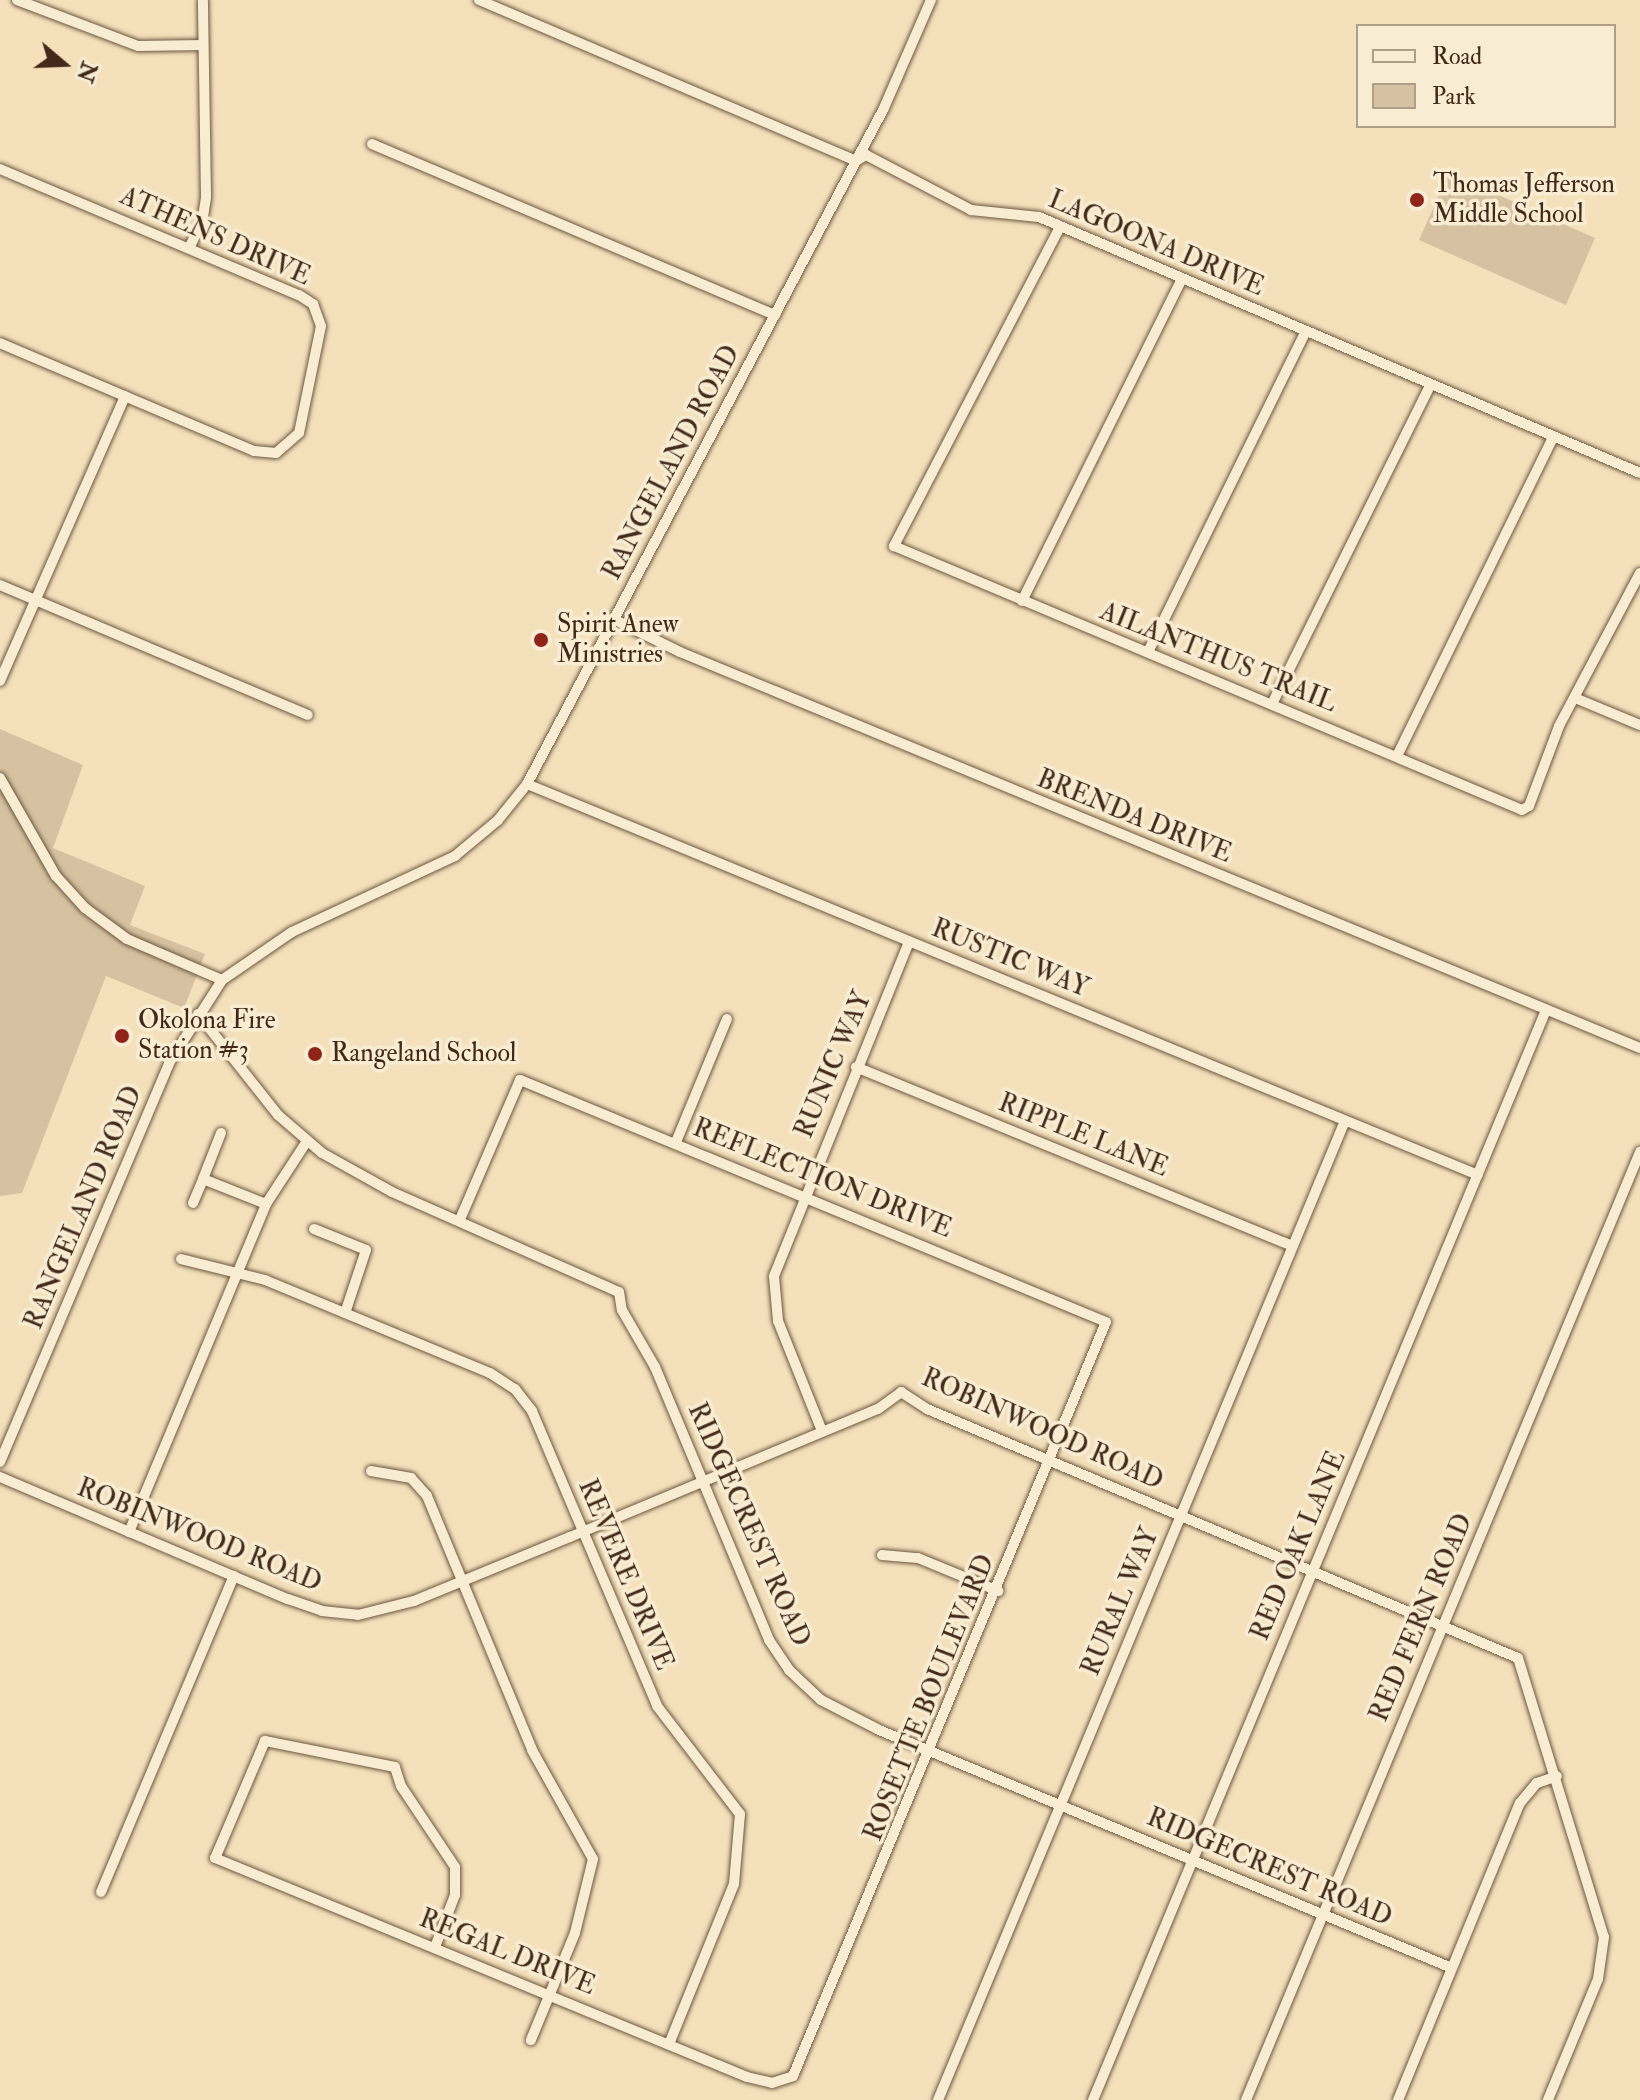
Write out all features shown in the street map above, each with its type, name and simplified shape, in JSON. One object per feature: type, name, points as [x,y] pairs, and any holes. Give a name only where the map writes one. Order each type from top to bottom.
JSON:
[{"type":"street","points":[[17,0],[138,46],[203,45]]},
{"type":"street","points":[[189,248],[202,223],[206,197],[203,0]]},
{"type":"street","name":"LAGOONA DRIVE","points":[[479,0],[856,161],[866,155],[971,210],[1025,214],[1060,227],[1640,473]]},
{"type":"street","name":"RANGELAND ROAD","points":[[0,1462],[163,1076],[198,1014],[222,980],[292,932],[455,856],[487,831],[527,784],[856,161],[931,0]]},
{"type":"street","points":[[372,144],[775,315]]},
{"type":"street","name":"ATHENS DRIVE","points":[[0,169],[299,295],[317,310],[320,335],[299,433],[284,450],[254,451],[125,396]]},
{"type":"street","name":"AILANTHUS TRAIL","points":[[1060,227],[894,546],[1525,809],[1575,698]]},
{"type":"street","points":[[1022,601],[1182,278]]},
{"type":"street","points":[[1148,652],[1306,331]]},
{"type":"street","points":[[0,343],[125,396],[0,681]]},
{"type":"street","points":[[1272,704],[1431,384]]},
{"type":"street","points":[[1397,756],[1554,436]]},
{"type":"street","points":[[1640,573],[1575,698],[1640,725]]},
{"type":"street","points":[[0,585],[308,715]]},
{"type":"street","name":"BRENDA DRIVE","points":[[615,620],[708,664],[1640,1048]]},
{"type":"street","points":[[0,778],[56,876],[119,934],[222,980]]},
{"type":"street","name":"RUSTIC WAY","points":[[527,784],[1478,1175]]},
{"type":"street","name":"RUNIC WAY","points":[[822,1431],[773,1299],[778,1256],[909,942]]},
{"type":"street","name":"RED OAK LANE","points":[[1093,2100],[1546,1010]]},
{"type":"street","name":"RIDGECREST ROAD","points":[[198,1014],[248,1080],[307,1141],[357,1175],[619,1292],[622,1310],[655,1367],[769,1640],[789,1670],[834,1708],[932,1752],[1452,1968]]},
{"type":"street","points":[[676,1142],[727,1019]]},
{"type":"street","name":"RIPPLE LANE","points":[[856,1067],[1292,1246]]},
{"type":"street","name":"REFLECTION DRIVE","points":[[460,1219],[520,1080],[1106,1322]]},
{"type":"street","name":"RURAL WAY","points":[[938,2100],[1345,1121]]},
{"type":"street","points":[[193,1203],[221,1133]]},
{"type":"street","points":[[129,1532],[266,1204],[307,1141]]},
{"type":"street","name":"RED FERN ROAD","points":[[1246,2100],[1640,1152]]},
{"type":"street","points":[[203,1179],[266,1204]]},
{"type":"street","points":[[314,1229],[366,1250],[345,1313]]},
{"type":"street","name":"REVERE DRIVE","points":[[181,1259],[240,1271],[490,1373],[515,1389],[537,1421],[657,1706],[736,1809],[742,1825],[734,1884],[669,2044]]},
{"type":"street","name":"ROSETTE BOULEVARD","points":[[783,2082],[793,2076],[806,2054],[1052,1461],[1106,1322]]},
{"type":"street","name":"ROBINWOOD ROAD","points":[[0,1477],[311,1607],[346,1615],[384,1611],[463,1580],[878,1409],[901,1392],[927,1409],[1518,1658],[1557,1776],[1605,1947],[1598,1979],[1548,2100]]},
{"type":"street","points":[[371,1471],[400,1473],[423,1489],[532,1750],[593,1859],[575,1933],[531,2040]]},
{"type":"street","points":[[882,1555],[918,1558],[998,1591]]},
{"type":"street","points":[[101,1892],[234,1576]]},
{"type":"street","name":"REGAL DRIVE","points":[[435,1947],[455,1895],[455,1867],[401,1786],[395,1767],[265,1741],[215,1858],[756,2079],[783,2082]]},
{"type":"street","points":[[1398,2100],[1520,1803],[1537,1783],[1557,1776]]},
{"type":"green space","points":[[1449,173],[1595,238],[1566,305],[1419,240]]},
{"type":"green space","points":[[0,729],[83,765],[53,848],[145,886],[130,925],[205,954],[184,1008],[106,976],[22,1193],[0,1196]]},
{"type":"place","name":"Thomas Jefferson Middle School","points":[[1417,200]]},
{"type":"place","name":"Spirit Anew Ministries","points":[[541,640]]},
{"type":"place","name":"Okolona Fire Station #3","points":[[122,1036]]},
{"type":"place","name":"Rangeland School","points":[[315,1054]]}]
